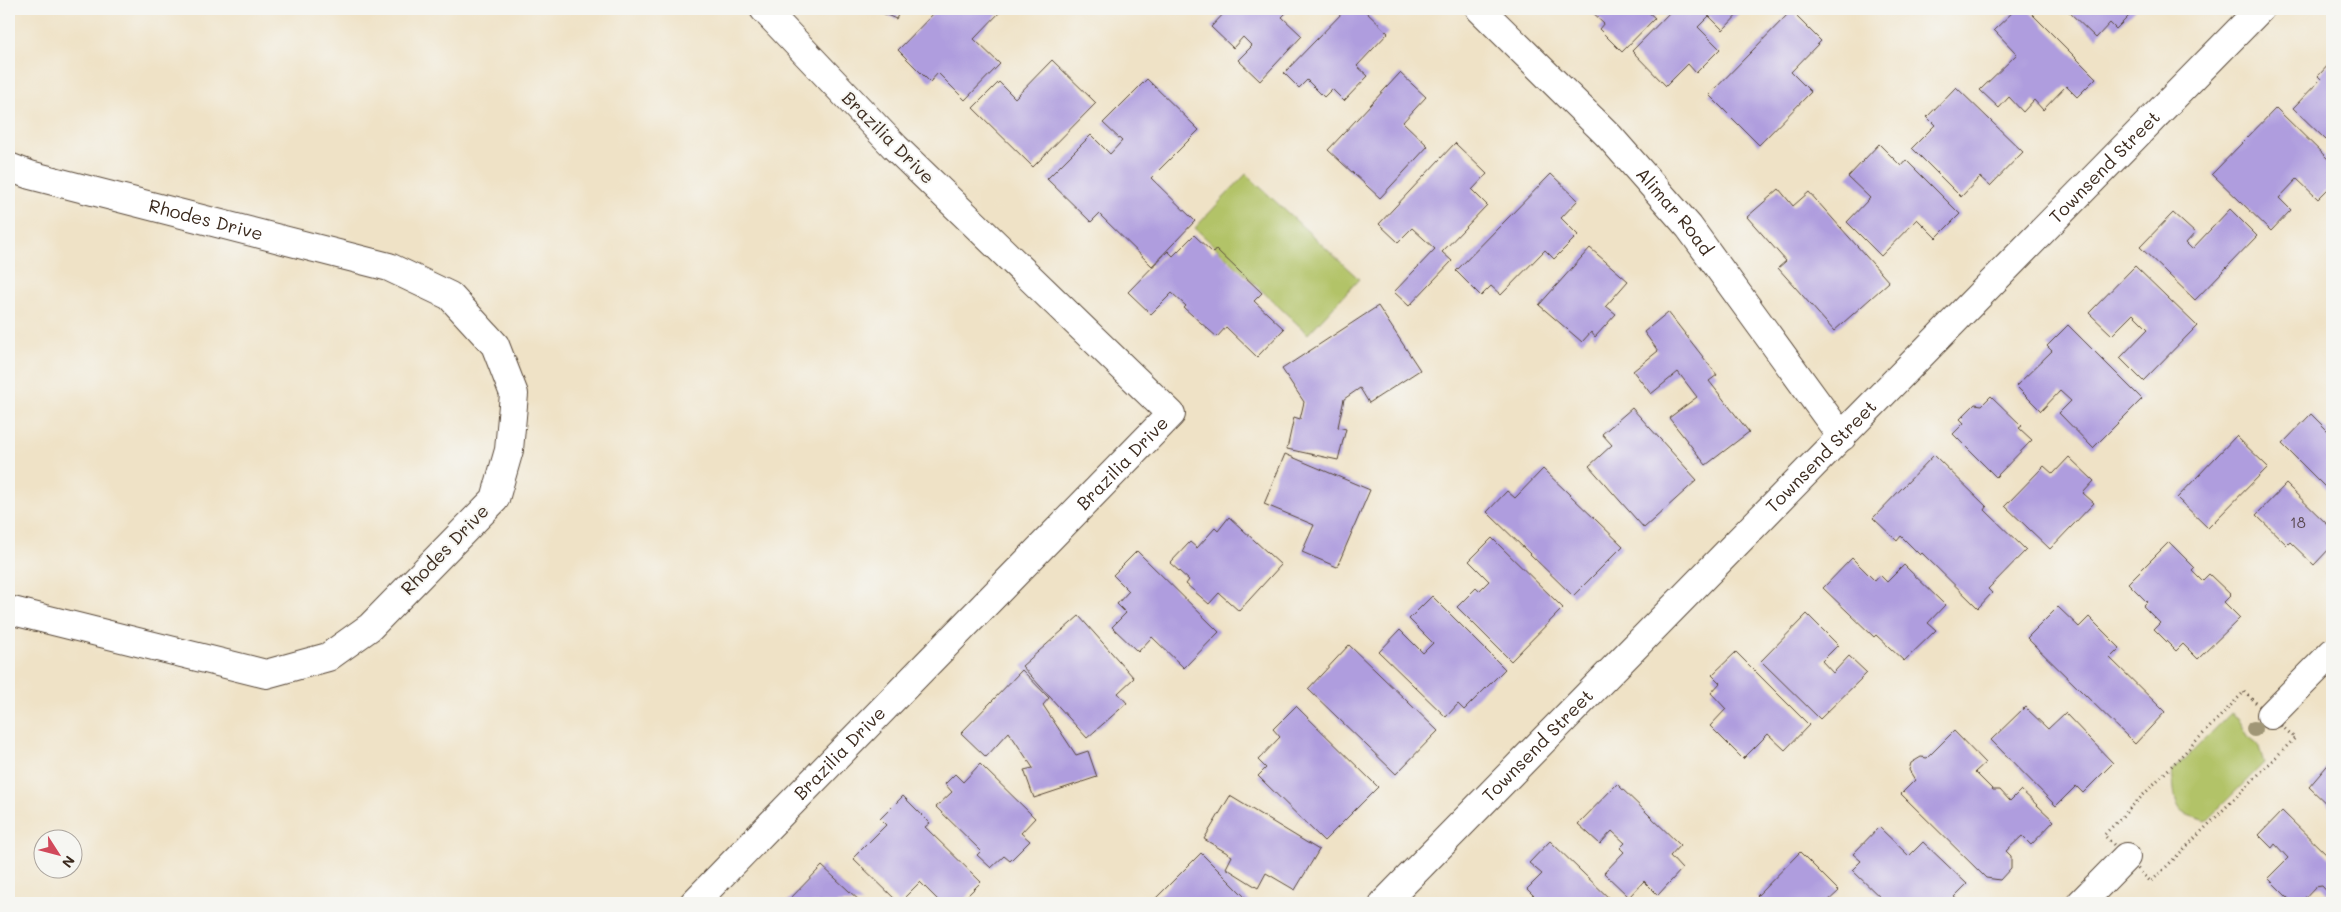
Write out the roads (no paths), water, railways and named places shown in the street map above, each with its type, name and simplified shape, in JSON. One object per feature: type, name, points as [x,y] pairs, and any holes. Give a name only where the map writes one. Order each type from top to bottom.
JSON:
[{"type":"street","name":"Brazilia Drive","points":[[694,903],[1171,414],[894,146],[764,9]]},
{"type":"street","name":"Alimar Road","points":[[1480,9],[1609,136],[1689,227],[1842,437]]},
{"type":"street","name":"Townsend Street","points":[[1384,903],[2260,9]]},
{"type":"street","name":"Rhodes Drive","points":[[9,167],[30,175],[389,267],[450,296],[495,346],[514,394],[510,450],[495,499],[370,627],[328,657],[266,674],[9,610]]},
{"type":"street","points":[[2271,715],[2332,653]]},
{"type":"street","points":[[2081,903],[2126,857]]}]
